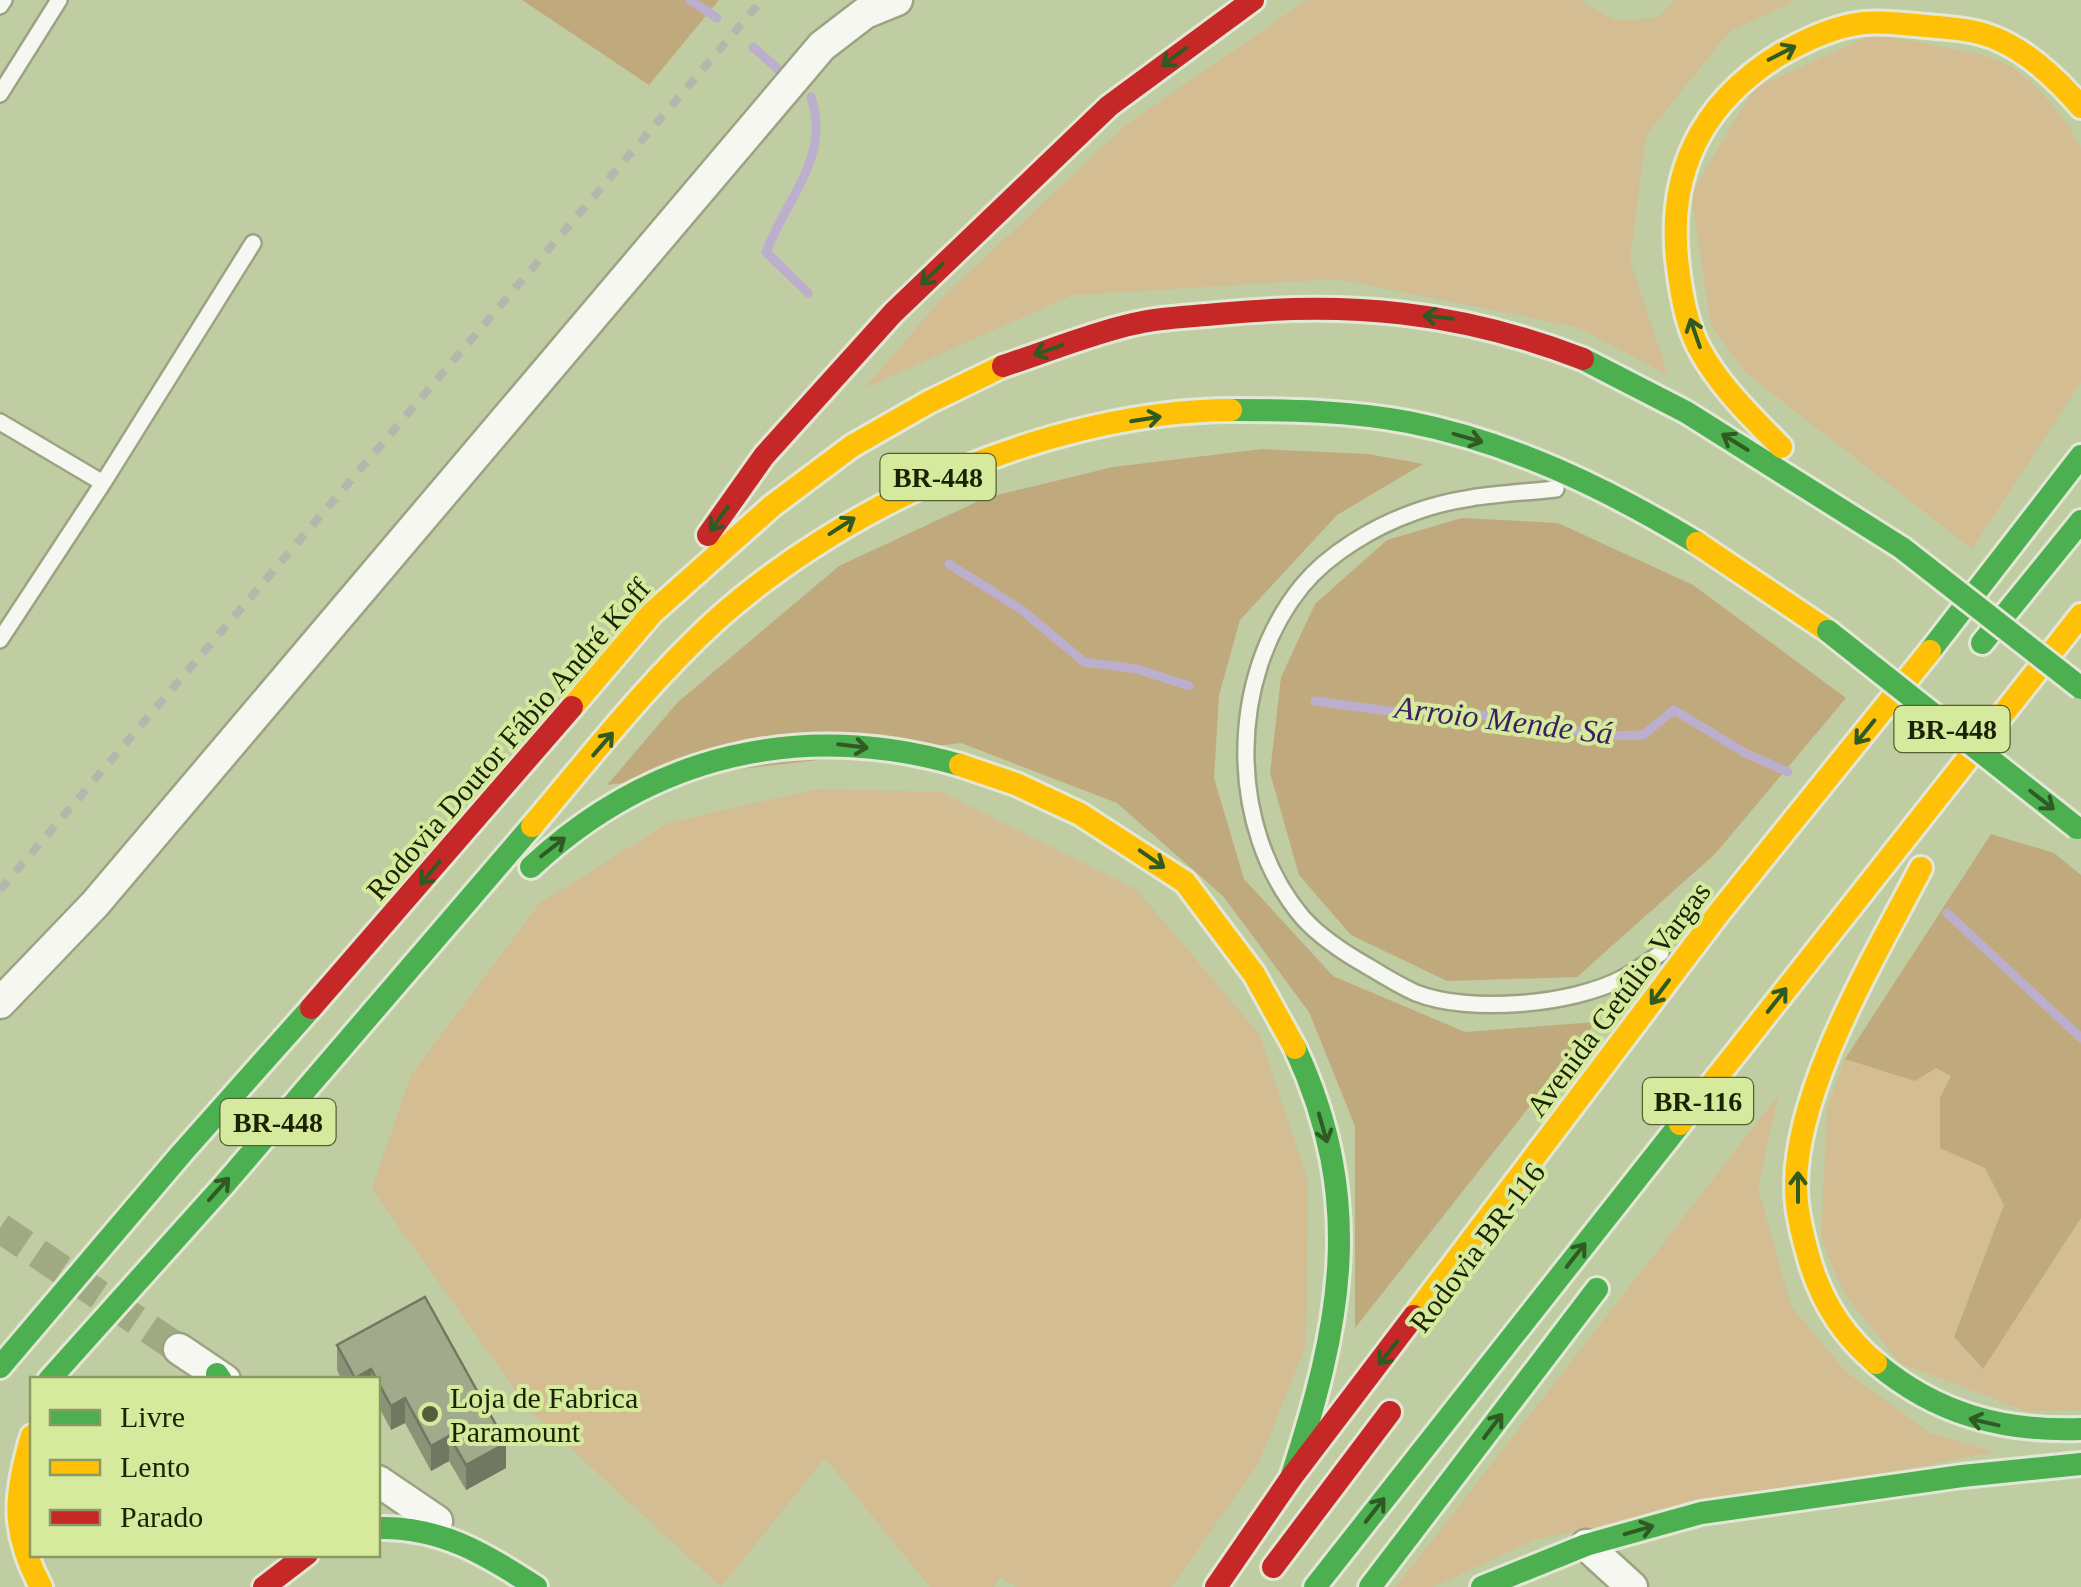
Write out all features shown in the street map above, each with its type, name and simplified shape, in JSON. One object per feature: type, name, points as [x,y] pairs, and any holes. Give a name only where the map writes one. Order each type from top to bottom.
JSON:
[{"type":"highway","name":"BR-448","points":[[652,612],[764,456],[892,313],[1109,106],[1252,0]]},
{"type":"highway","points":[[1846,514],[1733,397],[1697,345],[1673,246],[1674,203],[1699,133],[1724,97],[1759,65],[1809,39],[1862,23],[1945,28],[1992,38],[2065,87],[2081,107]]},
{"type":"highway","name":"Rodovia Doutor Fábio André Koff","points":[[0,1367],[652,612],[772,506],[852,446],[1003,366],[1134,323],[1278,308],[1363,309],[1452,319],[1528,338],[1602,367],[1686,412],[1902,548],[2070,689]]},
{"type":"highway","name":"BR-448","points":[[64,1369],[658,680],[720,616],[789,561],[856,518],[923,483],[1005,452],[1095,427],[1189,413],[1272,410],[1354,414],[1432,428],[1496,446],[1590,485],[1682,531],[1828,631],[2079,829]]},
{"type":"highway","points":[[2051,493],[2081,435]]},
{"type":"highway","name":"Avenida Getúlio Vargas","points":[[1216,1587],[1291,1478],[1718,914],[2081,456]]},
{"type":"highway","points":[[1972,654],[2081,521]]},
{"type":"highway","name":"BR-116","points":[[1315,1587],[2081,615]]},
{"type":"highway","points":[[2070,689],[2081,660]]},
{"type":"highway","points":[[1912,728],[1936,699]]},
{"type":"highway","points":[[515,883],[540,857],[610,803],[678,774],[755,751],[827,742],[929,754],[1020,783],[1101,823],[1186,883],[1238,948],[1285,1023],[1312,1090],[1334,1164],[1340,1222],[1340,1292],[1327,1368],[1291,1478]]},
{"type":"highway","points":[[1990,779],[2012,749]]},
{"type":"highway","points":[[1843,966],[1926,860],[1827,1056],[1805,1118],[1795,1188],[1816,1286],[1874,1362],[1917,1396],[1962,1417],[2008,1428],[2081,1429]]},
{"type":"highway","points":[[425,951],[465,936],[490,910]]},
{"type":"highway","points":[[1370,1587],[1607,1276]]},
{"type":"highway","points":[[1258,1587],[1408,1388]]},
{"type":"highway","points":[[30,1443],[19,1480],[16,1528],[26,1562],[41,1587]]},
{"type":"highway","points":[[1482,1587],[1586,1545],[1701,1512],[1962,1476],[2081,1464]]},
{"type":"highway","points":[[380,1528],[425,1528],[486,1554],[536,1587]]},
{"type":"highway","points":[[256,1587],[268,1557]]},
{"type":"highway","points":[[264,1587],[303,1557]]},
{"type":"street","points":[[0,1004],[95,904],[822,46],[865,14],[897,0]]},
{"type":"street","points":[[179,1349],[220,1377]]},
{"type":"street","points":[[380,1482],[486,1554]]},
{"type":"street","points":[[1586,1545],[1632,1587]]},
{"type":"lane","points":[[0,94],[59,0]]},
{"type":"lane","points":[[0,640],[253,242]]},
{"type":"lane","points":[[0,422],[103,483]]},
{"type":"lane","points":[[1590,485],[1453,500],[1413,512],[1369,532],[1304,584],[1284,611],[1254,681],[1247,734],[1247,781],[1253,824],[1275,873],[1302,917],[1340,951],[1417,993],[1458,1003],[1514,1005],[1566,997],[1621,980],[1718,914]]},
{"type":"shaded area","points":[[522,0],[719,0],[649,85]]},
{"type":"shaded area","points":[[1307,0],[1579,0],[1615,20],[1658,18],[1675,0],[1797,0],[1729,32],[1646,135],[1630,260],[1668,375],[1577,327],[1337,279],[1073,295],[865,388],[942,298],[1126,125]]},
{"type":"shaded area","points":[[1874,34],[1967,52],[2009,66],[2046,97],[2081,148],[2081,382],[1972,549],[1746,373],[1711,325],[1691,194],[1754,88]]},
{"type":"shaded area","points":[[1262,449],[1368,454],[1423,464],[1337,515],[1240,620],[1219,695],[1214,778],[1244,879],[1333,976],[1465,1032],[1596,1022],[1355,1328],[1355,1126],[1309,1012],[1223,896],[1117,803],[961,743],[607,785],[678,702],[839,566],[985,498],[1113,467]]},
{"type":"shaded area","points":[[1462,518],[1558,523],[1693,585],[1846,698],[1715,854],[1577,977],[1447,981],[1351,935],[1299,875],[1270,773],[1281,677],[1315,604],[1387,540]]},
{"type":"shaded area","points":[[817,789],[941,792],[1137,890],[1259,1034],[1308,1181],[1306,1345],[1259,1462],[1172,1587],[1016,1587],[1000,1577],[994,1587],[930,1587],[825,1458],[721,1587],[531,1412],[372,1189],[411,1075],[539,904],[668,823]]},
{"type":"shaded area","points":[[1991,834],[2054,853],[2081,875],[2081,1218],[1983,1369],[1954,1337],[2004,1205],[1985,1168],[1940,1148],[1940,1098],[1951,1076],[1936,1068],[1915,1081],[1845,1059]]},
{"type":"shaded area","points":[[1845,1059],[1936,1067],[1951,1076],[1985,1168],[2004,1205],[1954,1338],[1982,1369],[2081,1218],[2081,1410],[2026,1411],[1900,1363],[1844,1293],[1821,1238],[1827,1108]]},
{"type":"shaded area","points":[[1779,1094],[1758,1187],[1791,1306],[1846,1372],[1930,1433],[1995,1452],[1536,1539],[1434,1587],[1396,1587]]},
{"type":"building","name":"Loja de Fabrica Paramount","points":[[425,1297],[506,1443],[466,1465],[449,1436],[431,1446],[405,1398],[391,1406],[380,1386],[380,1377],[375,1377],[371,1369],[354,1377],[337,1345]]},
{"type":"waterway","name":"Arroio Mende Sá","points":[[690,0],[717,18]]},
{"type":"waterway","name":"Arroio Mende Sá","points":[[753,47],[778,69]]},
{"type":"waterway","name":"Arroio Mende Sá","points":[[808,293],[766,252],[811,158],[816,119],[811,97]]},
{"type":"waterway","name":"Arroio Mende Sá","points":[[949,564],[1022,610],[1084,662],[1137,669],[1189,686]]},
{"type":"waterway","name":"Arroio Mende Sá","points":[[1315,701],[1389,711],[1464,712],[1608,736],[1643,735],[1674,710],[1745,753],[1788,772]]},
{"type":"waterway","name":"Arroio Mende Sá","points":[[1947,913],[2081,1038]]},
{"type":"tunnel","points":[[0,1228],[179,1349]]},
{"type":"railway","points":[[0,890],[762,0]]},
{"type":"traffic: fast","points":[[1583,359],[1686,412],[1902,548]]},
{"type":"traffic: fast","points":[[1231,410],[1364,415],[1446,431],[1521,455],[1594,486],[1697,543]]},
{"type":"traffic: fast","points":[[1930,651],[2081,456]]},
{"type":"traffic: fast","points":[[1982,643],[2081,521]]},
{"type":"traffic: fast","points":[[1902,548],[2081,688]]},
{"type":"traffic: fast","points":[[1828,631],[2077,828]]},
{"type":"traffic: fast","points":[[531,867],[577,829],[626,797],[678,773],[731,757],[786,748],[843,746],[901,752],[960,765]]},
{"type":"traffic: fast","points":[[52,1377],[223,1186],[532,826]]},
{"type":"traffic: fast","points":[[0,1367],[311,1008]]},
{"type":"traffic: fast","points":[[1291,1478],[1323,1368],[1338,1263],[1338,1211],[1331,1158],[1317,1104],[1295,1048]]},
{"type":"traffic: fast","points":[[1315,1587],[1680,1124]]},
{"type":"traffic: fast","points":[[1370,1587],[1597,1289]]},
{"type":"traffic: fast","points":[[1876,1363],[1923,1395],[1972,1416],[2025,1427],[2081,1429]]},
{"type":"traffic: fast","points":[[1482,1587],[1586,1545],[1701,1513],[1962,1476],[2081,1464]]},
{"type":"traffic: fast","points":[[380,1528],[421,1532],[461,1544],[536,1587]]},
{"type":"traffic: slow","points":[[1781,447],[1736,400],[1707,362],[1691,329],[1681,287],[1676,233],[1684,172],[1709,119],[1728,96],[1751,74],[1809,39],[1872,22],[1984,34],[2017,49],[2041,66],[2081,107]]},
{"type":"traffic: slow","points":[[572,707],[652,613],[772,506],[852,446],[1003,366]]},
{"type":"traffic: slow","points":[[532,826],[689,646],[767,579],[825,539],[888,503],[1024,446],[1094,427],[1163,415],[1231,410]]},
{"type":"traffic: slow","points":[[1697,543],[1828,631]]},
{"type":"traffic: slow","points":[[1680,1124],[2081,615]]},
{"type":"traffic: slow","points":[[1414,1316],[1718,914],[1930,651]]},
{"type":"traffic: slow","points":[[960,765],[1016,784],[1080,814],[1185,882],[1254,974],[1295,1048]]},
{"type":"traffic: slow","points":[[1876,1363],[1836,1318],[1815,1277],[1797,1206],[1799,1148],[1823,1066],[1841,1023],[1921,868]]},
{"type":"traffic: slow","points":[[30,1444],[18,1513],[24,1548],[41,1587]]},
{"type":"traffic: jam","points":[[708,535],[764,456],[893,313],[1109,106],[1253,0]]},
{"type":"traffic: jam","points":[[1003,366],[1143,322],[1312,309],[1447,320],[1583,359]]},
{"type":"traffic: jam","points":[[311,1008],[572,707]]},
{"type":"traffic: jam","points":[[1216,1587],[1291,1478],[1414,1316]]},
{"type":"traffic: jam","points":[[1273,1567],[1390,1412]]},
{"type":"traffic: jam","points":[[264,1587],[303,1557]]},
{"type":"place","name":"Loja de Fabrica Paramount","points":[[430,1414]]}]
